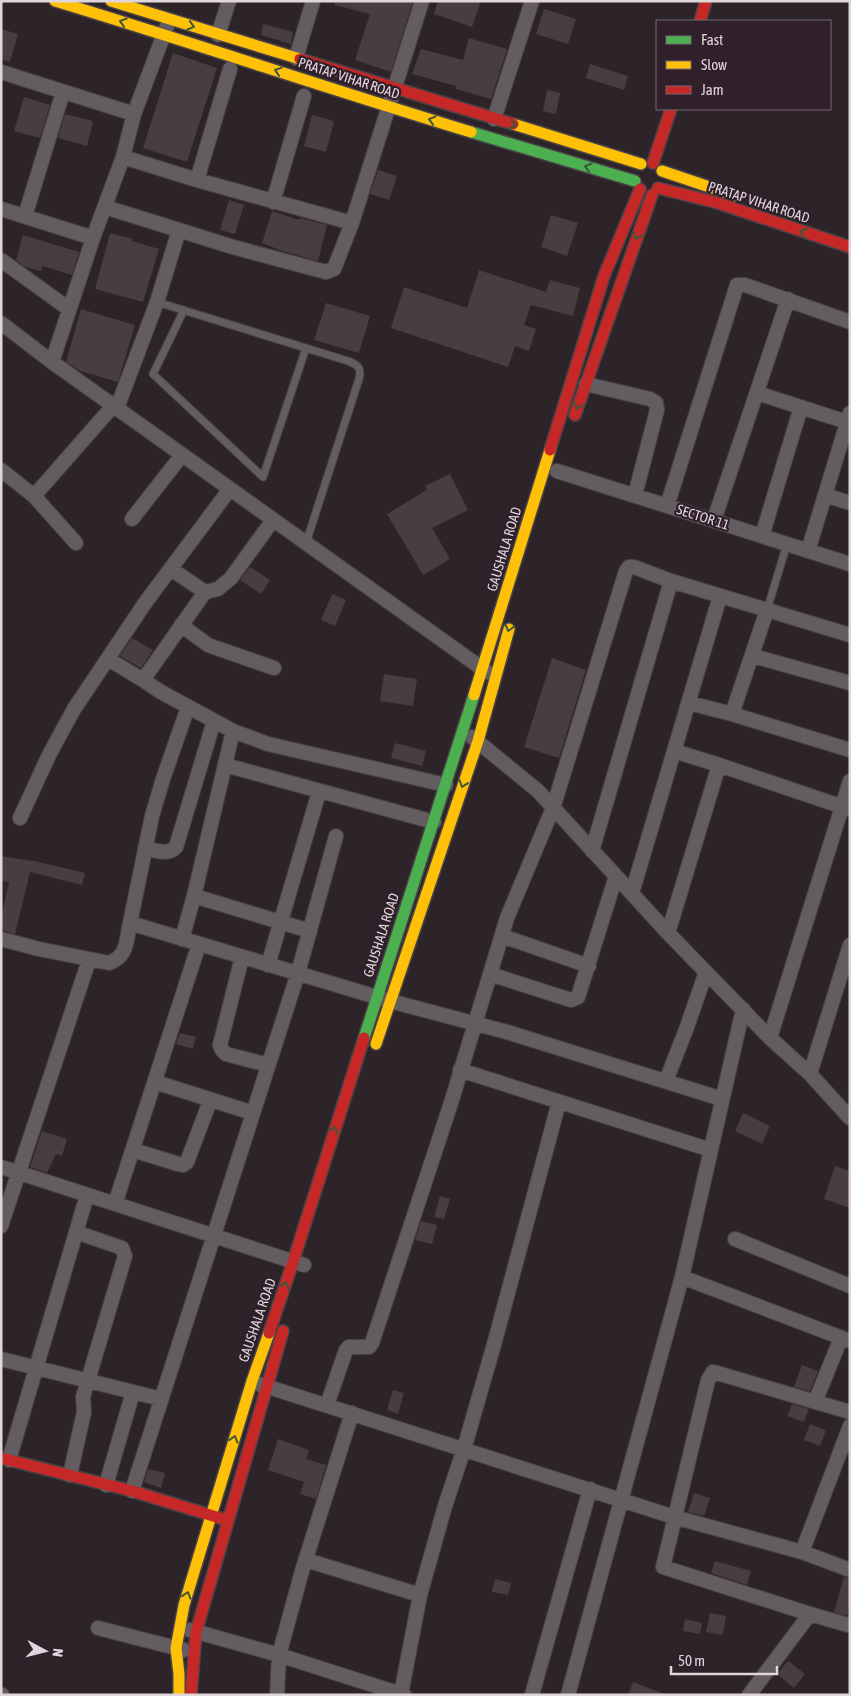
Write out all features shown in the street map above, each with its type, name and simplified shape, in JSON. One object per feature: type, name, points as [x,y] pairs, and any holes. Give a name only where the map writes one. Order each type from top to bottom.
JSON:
[{"type":"street","name":"PRATAP VIHAR ROAD","points":[[55,1],[637,185],[644,191],[656,189],[718,203],[850,247]]},
{"type":"street","name":"PRATAP VIHAR ROAD","points":[[111,1],[494,119],[660,167],[662,171],[746,199]]},
{"type":"street","points":[[218,34],[229,1]]},
{"type":"street","points":[[296,58],[314,1]]},
{"type":"street","points":[[105,207],[233,247],[326,272],[334,270],[352,223],[422,1]]},
{"type":"street","points":[[494,119],[532,1]]},
{"type":"street","points":[[700,20],[706,1]]},
{"type":"street","points":[[52,362],[93,238],[123,157],[134,114],[169,20]]},
{"type":"street","points":[[196,180],[230,69]]},
{"type":"street","points":[[1,72],[134,114]]},
{"type":"street","points":[[25,216],[63,92]]},
{"type":"street","points":[[273,202],[304,96]]},
{"type":"street","points":[[637,185],[635,172],[647,164],[671,110]]},
{"type":"street","points":[[123,157],[196,180],[352,223]]},
{"type":"street","points":[[570,428],[639,229],[656,189],[663,180],[662,171]]},
{"type":"street","name":"GAUSHALA ROAD","points":[[178,1695],[179,1674],[176,1648],[179,1627],[211,1515],[252,1382],[301,1265],[383,999],[434,822],[604,276],[637,185]]},
{"type":"street","points":[[1,209],[93,238]]},
{"type":"street","points":[[34,496],[115,407],[158,302],[179,230]]},
{"type":"street","points":[[1,260],[69,309]]},
{"type":"street","points":[[667,506],[735,288],[740,284],[745,285],[849,319]]},
{"type":"street","points":[[715,519],[788,300]]},
{"type":"street","points":[[1,323],[52,362],[495,678]]},
{"type":"street","points":[[586,384],[650,399],[656,403],[656,410],[635,496]]},
{"type":"street","points":[[757,393],[801,407],[848,418],[808,550]]},
{"type":"street","points":[[762,536],[801,407]]},
{"type":"street","points":[[132,519],[182,455]]},
{"type":"street","points":[[1,470],[34,496],[76,542]]},
{"type":"street","name":"SECTOR 11","points":[[556,471],[715,519],[850,564]]},
{"type":"street","points":[[20,818],[49,755],[74,709],[145,602],[230,489]]},
{"type":"street","points":[[825,495],[850,503]]},
{"type":"street","points":[[143,680],[205,592],[218,589],[231,578],[273,520]]},
{"type":"street","name":"GAUSHALA ROAD","points":[[528,560],[539,524]]},
{"type":"street","points":[[327,1405],[346,1350],[349,1347],[369,1347],[372,1343],[507,918],[553,808],[626,571],[629,567],[634,567],[671,581],[850,635]]},
{"type":"street","points":[[171,568],[205,592]]},
{"type":"street","points":[[592,851],[671,581]]},
{"type":"street","points":[[632,893],[720,596]]},
{"type":"street","points":[[732,714],[767,610]]},
{"type":"street","name":"GAUSHALA ROAD","points":[[372,1058],[383,999],[478,742],[513,614]]},
{"type":"street","points":[[181,625],[208,645],[274,668]]},
{"type":"street","points":[[752,656],[850,683]]},
{"type":"street","points":[[108,660],[233,731],[268,744],[446,785]]},
{"type":"street","points":[[689,703],[850,750]]},
{"type":"street","points":[[1,939],[39,950],[89,960],[109,963],[118,960],[124,952],[152,816],[188,707]]},
{"type":"street","points":[[145,848],[167,852],[172,851],[176,847],[214,721]]},
{"type":"street","points":[[463,730],[538,791],[668,933],[770,1038],[810,1074],[850,1118]]},
{"type":"street","points":[[182,939],[233,731]]},
{"type":"street","points":[[674,751],[719,764],[846,808]]},
{"type":"street","points":[[668,933],[719,764]]},
{"type":"street","points":[[225,765],[434,822]]},
{"type":"street","points":[[770,1038],[846,808],[850,781]]},
{"type":"street","points":[[268,965],[319,792]]},
{"type":"street","points":[[132,1492],[298,973],[336,836]]},
{"type":"street","points":[[490,974],[571,1000],[578,997],[616,876]]},
{"type":"street","points":[[194,896],[310,931]]},
{"type":"street","points":[[130,923],[383,999],[475,1023],[722,1099]]},
{"type":"street","points":[[502,936],[589,966]]},
{"type":"street","points":[[115,1204],[199,944]]},
{"type":"street","points":[[810,1074],[850,945]]},
{"type":"street","points":[[242,957],[220,1045],[226,1054],[268,1065]]},
{"type":"street","points":[[1,1226],[89,960]]},
{"type":"street","points":[[666,1082],[688,1027],[706,972]]},
{"type":"street","points":[[568,1695],[682,1278],[743,1009]]},
{"type":"street","points":[[460,1070],[711,1150]]},
{"type":"street","points":[[155,1082],[210,1101],[253,1113]]},
{"type":"street","points":[[133,1150],[182,1165],[187,1162],[210,1101]]},
{"type":"street","points":[[179,1627],[278,1655],[402,1694],[420,1595],[508,1296],[559,1102]]},
{"type":"street","points":[[1,1167],[301,1265]]},
{"type":"street","points":[[87,1195],[36,1368],[5,1459],[132,1492],[228,1521]]},
{"type":"street","points":[[70,1476],[84,1412],[83,1397],[125,1256],[122,1248],[76,1232]]},
{"type":"street","points":[[735,1239],[850,1286]]},
{"type":"street","points":[[682,1278],[845,1340],[815,1402]]},
{"type":"street","name":"GAUSHALA ROAD","points":[[190,1695],[196,1632],[286,1321]]},
{"type":"street","points":[[1,1359],[161,1399]]},
{"type":"street","points":[[848,1625],[663,1567],[708,1380],[713,1372],[850,1412]]},
{"type":"street","points":[[252,1382],[674,1516],[802,1552],[850,1570]]},
{"type":"street","points":[[106,1485],[133,1392]]},
{"type":"street","points":[[276,1695],[278,1655],[352,1413]]},
{"type":"street","points":[[802,1552],[850,1426]]},
{"type":"street","points":[[532,1695],[590,1489]]},
{"type":"street","points":[[306,1560],[420,1595]]},
{"type":"street","points":[[749,1695],[810,1614]]},
{"type":"street","points":[[98,1628],[195,1652]]},
{"type":"lane","points":[[158,302],[354,363],[361,370],[306,544]]},
{"type":"lane","points":[[184,310],[152,374],[263,477],[306,348]]},
{"type":"lane","points":[[767,610],[787,544]]},
{"type":"building","points":[[335,1],[413,1],[391,72],[355,60],[370,14],[335,5]]},
{"type":"building","points":[[438,1],[481,1],[472,27],[434,14]]},
{"type":"building","points":[[544,9],[576,19],[568,44],[536,34]]},
{"type":"building","points":[[263,24],[293,32],[291,44],[261,35]]},
{"type":"building","points":[[1,29],[18,34],[10,62],[1,59]]},
{"type":"building","points":[[469,38],[507,49],[491,99],[456,89],[456,86],[412,74],[421,49],[463,60]]},
{"type":"building","points":[[173,53],[217,68],[187,162],[143,148]]},
{"type":"building","points":[[590,64],[628,76],[624,90],[586,78]]},
{"type":"building","points":[[547,90],[560,93],[556,114],[543,111]]},
{"type":"building","points":[[24,97],[50,105],[40,138],[14,131]]},
{"type":"building","points":[[65,114],[93,121],[87,146],[58,138]]},
{"type":"building","points":[[312,115],[334,121],[326,152],[304,146]]},
{"type":"building","points":[[378,170],[397,176],[389,200],[370,194]]},
{"type":"building","points":[[229,200],[244,205],[235,234],[220,230]]},
{"type":"building","points":[[272,211],[299,220],[300,218],[327,225],[318,261],[262,243]]},
{"type":"building","points":[[551,215],[578,223],[567,256],[541,247]]},
{"type":"building","points":[[110,233],[159,249],[143,302],[95,289]]},
{"type":"building","points":[[23,235],[79,252],[72,275],[43,266],[41,271],[25,267],[16,260]]},
{"type":"building","points":[[479,270],[546,292],[550,280],[580,288],[573,316],[531,305],[524,325],[536,329],[529,351],[515,346],[508,367],[391,328],[404,287],[467,308]]},
{"type":"building","points":[[326,303],[370,316],[359,353],[314,340]]},
{"type":"building","points":[[81,309],[135,325],[118,382],[80,371],[66,362]]},
{"type":"building","points":[[450,474],[468,510],[432,528],[450,559],[423,575],[387,514],[427,490],[425,486]]},
{"type":"building","points":[[250,567],[270,580],[261,594],[240,580]]},
{"type":"building","points":[[332,594],[346,600],[335,626],[321,620]]},
{"type":"building","points":[[132,638],[153,650],[141,668],[120,656]]},
{"type":"building","points":[[552,658],[586,670],[559,758],[524,747]]},
{"type":"building","points":[[384,674],[417,679],[413,706],[380,701]]},
{"type":"building","points":[[395,743],[426,751],[422,766],[391,758]]},
{"type":"building","points":[[1,856],[39,862],[85,873],[82,885],[30,872],[15,934],[1,930],[1,917],[9,882],[1,881]]},
{"type":"building","points":[[180,1033],[196,1037],[193,1049],[176,1044]]},
{"type":"building","points":[[743,1113],[770,1126],[762,1144],[735,1131]]},
{"type":"building","points":[[42,1131],[67,1139],[62,1156],[56,1154],[47,1173],[30,1167]]},
{"type":"building","points":[[835,1166],[850,1171],[850,1208],[824,1199]]},
{"type":"building","points":[[440,1196],[450,1199],[444,1219],[434,1217]]},
{"type":"building","points":[[421,1221],[437,1225],[432,1244],[415,1240]]},
{"type":"building","points":[[802,1365],[818,1371],[810,1391],[794,1387]]},
{"type":"building","points":[[393,1390],[404,1393],[398,1414],[387,1410]]},
{"type":"building","points":[[792,1404],[809,1409],[804,1422],[787,1416]]},
{"type":"building","points":[[810,1424],[826,1430],[820,1446],[804,1440]]},
{"type":"building","points":[[278,1439],[309,1450],[306,1459],[326,1465],[316,1499],[300,1494],[304,1482],[268,1470]]},
{"type":"building","points":[[148,1469],[165,1473],[161,1488],[144,1482]]},
{"type":"building","points":[[694,1493],[710,1498],[704,1516],[688,1512]]},
{"type":"building","points":[[715,1561],[751,1571],[747,1585],[711,1573]]},
{"type":"building","points":[[844,1577],[850,1579],[850,1606],[847,1616],[834,1612]]},
{"type":"building","points":[[495,1579],[511,1583],[508,1595],[492,1592]]},
{"type":"building","points":[[710,1613],[726,1616],[723,1635],[706,1632]]},
{"type":"building","points":[[685,1619],[702,1623],[700,1634],[683,1631]]},
{"type":"building","points":[[788,1661],[805,1674],[794,1688],[777,1674]]},
{"type":"building","points":[[633,1682],[664,1694],[664,1695],[628,1695]]},
{"type":"traffic: fast","points":[[471,132],[635,181]]},
{"type":"traffic: fast","points":[[364,1038],[474,695]]},
{"type":"traffic: slow","points":[[55,1],[471,132]]},
{"type":"traffic: slow","points":[[111,1],[300,59]]},
{"type":"traffic: slow","points":[[513,124],[641,164]]},
{"type":"traffic: slow","points":[[662,171],[736,196]]},
{"type":"traffic: slow","points":[[474,695],[550,450]]},
{"type":"traffic: slow","points":[[376,1044],[478,741],[509,629]]},
{"type":"traffic: slow","points":[[179,1695],[176,1648],[184,1605],[252,1381],[269,1333]]},
{"type":"traffic: jam","points":[[700,20],[706,1]]},
{"type":"traffic: jam","points":[[300,59],[513,124]]},
{"type":"traffic: jam","points":[[653,163],[671,110]]},
{"type":"traffic: jam","points":[[658,188],[718,203],[850,247]]},
{"type":"traffic: jam","points":[[550,450],[604,276],[640,189]]},
{"type":"traffic: jam","points":[[575,415],[652,195]]},
{"type":"traffic: jam","points":[[269,1333],[364,1038]]},
{"type":"traffic: jam","points":[[191,1695],[196,1632],[283,1331]]},
{"type":"traffic: jam","points":[[1,1458],[132,1491],[223,1519]]}]
